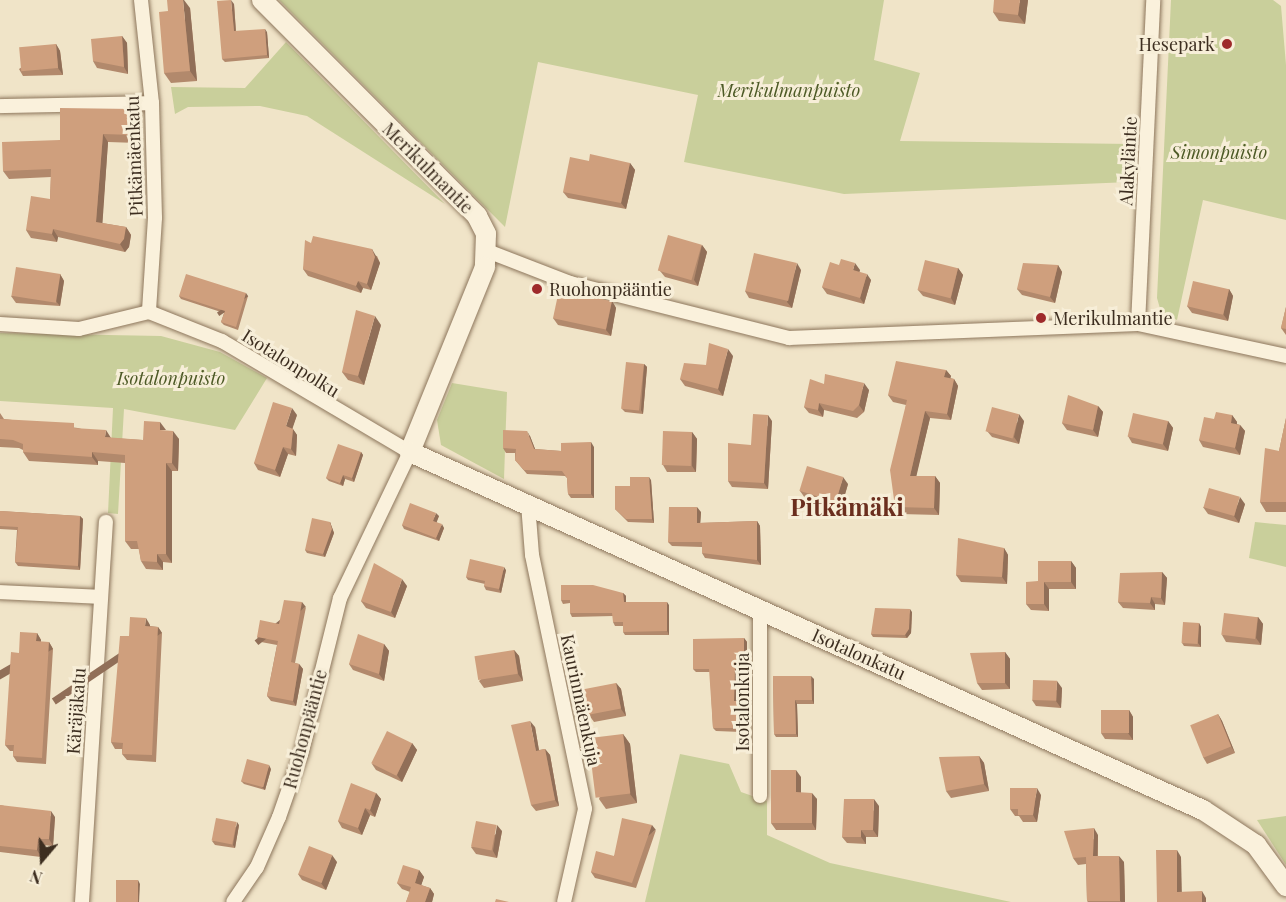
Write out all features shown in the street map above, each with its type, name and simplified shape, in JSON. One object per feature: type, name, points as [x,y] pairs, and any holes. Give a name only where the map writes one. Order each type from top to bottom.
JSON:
[{"type":"street","name":"Pitkämäenkatu","points":[[141,0],[152,103],[155,218],[149,312]]},
{"type":"street","name":"Merikulmantie","points":[[262,0],[477,216],[490,252]]},
{"type":"street","name":"Alakyläntie","points":[[1138,324],[1153,0]]},
{"type":"street","points":[[0,106],[152,103]]},
{"type":"street","points":[[490,252],[570,283],[789,338],[1138,324],[1286,356]]},
{"type":"street","name":"Ruohonpääntie","points":[[233,902],[257,867],[279,818],[301,754],[340,598],[410,452],[490,252]]},
{"type":"street","points":[[0,324],[79,328],[149,312]]},
{"type":"street","name":"Isotalonpolku","points":[[149,312],[222,341],[410,452]]},
{"type":"street","name":"Isotalonkatu","points":[[410,452],[1217,817],[1256,845],[1286,886]]},
{"type":"street","name":"Kaurinmäenkuja","points":[[528,504],[532,555],[585,809],[564,902]]},
{"type":"street","name":"Käräjäkatu","points":[[82,902],[106,522]]},
{"type":"street","points":[[0,592],[101,597]]},
{"type":"street","name":"Isotalonkuja","points":[[760,609],[760,796]]},
{"type":"green space","name":"Merikulmanpuisto","points":[[279,0],[884,0],[874,60],[920,73],[900,141],[1132,144],[1130,182],[844,194],[684,162],[698,95],[538,62],[505,227]]},
{"type":"green space","name":"Simonpuisto","points":[[1171,0],[1273,0],[1281,6],[1286,65],[1286,220],[1203,200],[1177,320],[1161,312],[1157,298]]},
{"type":"green space","points":[[286,42],[445,204],[307,116],[260,106],[188,107],[175,114],[171,87],[245,88]]},
{"type":"green space","name":"Isotalonpuisto","points":[[0,333],[161,336],[220,352],[267,378],[235,430],[124,409],[118,514],[108,513],[113,408],[0,401]]},
{"type":"green space","points":[[452,383],[507,392],[504,479],[441,445],[437,420]]},
{"type":"green space","points":[[1255,522],[1286,525],[1286,567],[1249,558]]},
{"type":"green space","points":[[680,754],[729,764],[741,792],[767,801],[767,835],[830,863],[1011,902],[645,902]]},
{"type":"green space","points":[[1286,816],[1286,865],[1257,820]]},
{"type":"building","points":[[167,0],[183,0],[190,71],[164,73],[159,12],[168,11]]},
{"type":"building","points":[[231,0],[234,31],[265,29],[267,55],[222,59],[217,1]]},
{"type":"building","points":[[994,0],[1020,0],[1018,15],[993,12]]},
{"type":"building","points":[[122,36],[124,67],[93,61],[91,39]]},
{"type":"building","points":[[56,44],[58,68],[21,71],[19,47]]},
{"type":"building","points":[[60,108],[133,109],[133,135],[103,134],[96,222],[126,227],[124,239],[120,244],[53,229],[52,234],[26,230],[31,196],[50,199],[51,169],[3,171],[2,142],[60,140]]},
{"type":"building","points":[[590,154],[630,163],[621,203],[563,192],[570,157],[589,161]]},
{"type":"building","points":[[668,235],[702,245],[691,280],[658,271]]},
{"type":"building","points":[[313,236],[372,249],[375,257],[367,284],[358,281],[356,286],[303,269],[305,240],[311,243]]},
{"type":"building","points":[[754,253],[797,263],[788,301],[745,291]]},
{"type":"building","points":[[841,259],[855,263],[853,270],[867,274],[860,298],[822,287],[830,262],[839,265]]},
{"type":"building","points":[[925,260],[958,268],[950,298],[918,290]]},
{"type":"building","points":[[1023,263],[1058,265],[1050,297],[1017,289]]},
{"type":"building","points":[[16,267],[60,274],[56,303],[11,296]]},
{"type":"building","points":[[186,274],[246,293],[236,327],[221,322],[225,311],[179,296]]},
{"type":"building","points":[[1193,281],[1229,289],[1223,315],[1187,306]]},
{"type":"building","points":[[559,290],[612,301],[606,330],[553,318]]},
{"type":"building","points":[[1286,307],[1286,329],[1281,328]]},
{"type":"building","points":[[356,310],[375,316],[358,376],[342,372]]},
{"type":"building","points":[[709,343],[728,349],[718,389],[680,379],[684,363],[706,365]]},
{"type":"building","points":[[896,361],[946,370],[944,377],[954,379],[947,414],[925,411],[910,476],[935,476],[934,508],[895,507],[890,470],[907,400],[888,395]]},
{"type":"building","points":[[626,362],[644,364],[639,411],[621,409]]},
{"type":"building","points":[[825,374],[864,383],[859,405],[853,411],[819,403],[818,410],[804,407],[810,379],[824,384]]},
{"type":"building","points":[[1068,395],[1098,406],[1093,430],[1062,423]]},
{"type":"building","points":[[273,402],[292,408],[286,426],[293,429],[291,449],[283,447],[275,470],[254,463]]},
{"type":"building","points":[[992,407],[1019,414],[1013,438],[986,431]]},
{"type":"building","points":[[1216,412],[1232,415],[1231,423],[1240,425],[1235,448],[1199,440],[1204,417],[1214,419]]},
{"type":"building","points":[[1133,413],[1168,421],[1163,444],[1128,436]]},
{"type":"building","points":[[753,414],[768,415],[764,483],[728,481],[728,443],[751,445]]},
{"type":"building","points":[[1286,418],[1286,502],[1260,502],[1265,448],[1279,451]]},
{"type":"building","points":[[0,419],[74,423],[74,428],[106,430],[105,437],[143,440],[144,421],[160,422],[160,430],[173,431],[172,463],[166,463],[166,554],[157,554],[157,562],[141,561],[137,541],[125,541],[125,455],[92,452],[92,457],[23,452],[23,444],[0,439]]},
{"type":"building","points":[[503,430],[527,431],[534,449],[561,451],[561,443],[591,442],[591,494],[568,494],[567,478],[562,471],[524,470],[515,460],[516,449],[503,448]]},
{"type":"building","points":[[663,431],[692,432],[691,466],[662,465]]},
{"type":"building","points":[[338,444],[361,452],[352,478],[343,475],[340,483],[326,478]]},
{"type":"building","points":[[807,466],[843,477],[836,502],[799,491]]},
{"type":"building","points":[[630,477],[649,477],[652,519],[626,519],[615,509],[615,486],[630,486]]},
{"type":"building","points":[[1209,488],[1240,497],[1234,516],[1203,507]]},
{"type":"building","points":[[410,503],[436,513],[433,521],[442,524],[436,538],[402,525]]},
{"type":"building","points":[[669,507],[697,507],[697,523],[757,521],[757,560],[702,553],[702,542],[668,542]]},
{"type":"building","points":[[0,511],[80,516],[78,566],[15,562],[18,527],[0,526]]},
{"type":"building","points":[[312,518],[330,522],[332,529],[323,554],[305,550]]},
{"type":"building","points":[[958,538],[1004,548],[1002,577],[956,575]]},
{"type":"building","points":[[470,559],[504,567],[499,589],[484,586],[485,581],[466,577]]},
{"type":"building","points":[[1038,561],[1071,561],[1071,582],[1044,582],[1044,604],[1026,604],[1026,582],[1038,581]]},
{"type":"building","points":[[374,563],[402,579],[391,612],[361,601]]},
{"type":"building","points":[[1162,572],[1161,598],[1151,597],[1150,603],[1118,602],[1120,573]]},
{"type":"building","points":[[561,585],[593,585],[623,593],[624,602],[667,602],[667,631],[623,632],[623,622],[613,622],[612,613],[570,613],[570,600],[561,600]]},
{"type":"building","points":[[284,600],[302,602],[291,662],[299,664],[293,701],[267,696],[278,641],[257,637],[260,620],[279,624]]},
{"type":"building","points":[[875,608],[910,609],[909,629],[905,635],[871,634]]},
{"type":"building","points":[[1224,613],[1258,617],[1255,639],[1221,635]]},
{"type":"building","points":[[130,617],[146,618],[145,626],[158,627],[152,755],[122,754],[123,743],[111,742],[120,636],[129,636]]},
{"type":"building","points":[[1183,622],[1199,623],[1197,644],[1182,643]]},
{"type":"building","points":[[20,632],[37,633],[36,641],[49,642],[42,758],[13,756],[14,745],[5,745],[11,652],[19,653]]},
{"type":"building","points":[[358,634],[384,644],[379,674],[349,664]]},
{"type":"building","points":[[744,638],[744,665],[735,665],[734,701],[739,701],[739,728],[713,728],[709,669],[693,669],[693,639]]},
{"type":"building","points":[[514,650],[518,674],[478,680],[474,656]]},
{"type":"building","points":[[1005,652],[1005,683],[977,683],[970,653]]},
{"type":"building","points":[[773,676],[811,676],[812,700],[795,700],[796,734],[774,734]]},
{"type":"building","points":[[1033,680],[1057,681],[1056,701],[1032,700]]},
{"type":"building","points":[[616,683],[621,709],[589,715],[584,689]]},
{"type":"building","points":[[1101,710],[1129,710],[1129,733],[1101,733]]},
{"type":"building","points":[[1218,714],[1231,746],[1203,758],[1190,725]]},
{"type":"building","points":[[530,721],[536,751],[545,749],[555,800],[531,805],[511,725]]},
{"type":"building","points":[[387,731],[412,743],[396,776],[371,763]]},
{"type":"building","points":[[623,734],[630,794],[596,798],[588,738]]},
{"type":"building","points":[[979,756],[984,784],[946,791],[939,757]]},
{"type":"building","points":[[247,759],[269,765],[263,787],[241,781]]},
{"type":"building","points":[[771,770],[796,770],[796,792],[812,793],[812,823],[771,823]]},
{"type":"building","points":[[351,783],[376,793],[370,810],[365,808],[358,828],[338,821]]},
{"type":"building","points":[[1010,788],[1037,788],[1033,815],[1018,815],[1018,809],[1010,809]]},
{"type":"building","points":[[844,799],[874,799],[873,830],[861,830],[861,837],[842,837]]},
{"type":"building","points":[[0,805],[51,811],[49,839],[38,839],[37,850],[0,846]]},
{"type":"building","points":[[216,818],[237,822],[232,845],[212,841]]},
{"type":"building","points":[[622,818],[652,825],[632,883],[591,872],[596,851],[614,856]]},
{"type":"building","points":[[476,821],[497,825],[492,851],[471,847]]},
{"type":"building","points":[[1094,828],[1093,856],[1119,856],[1120,901],[1087,901],[1086,857],[1073,858],[1064,831]]},
{"type":"building","points":[[309,846],[332,855],[322,883],[298,874]]},
{"type":"building","points":[[1156,850],[1177,850],[1177,892],[1202,891],[1202,902],[1157,902]]},
{"type":"building","points":[[403,865],[419,870],[415,883],[430,888],[425,902],[406,902],[411,887],[397,883]]},
{"type":"building","points":[[116,880],[138,880],[138,902],[116,902]]},
{"type":"place","name":"Hesepark","points":[[1227,44]]},
{"type":"place","name":"Ruohonpääntie","points":[[537,289]]},
{"type":"place","name":"Merikulmantie","points":[[1041,318]]},
{"type":"district","name":"Pitkämäki","points":[[847,507]]}]
